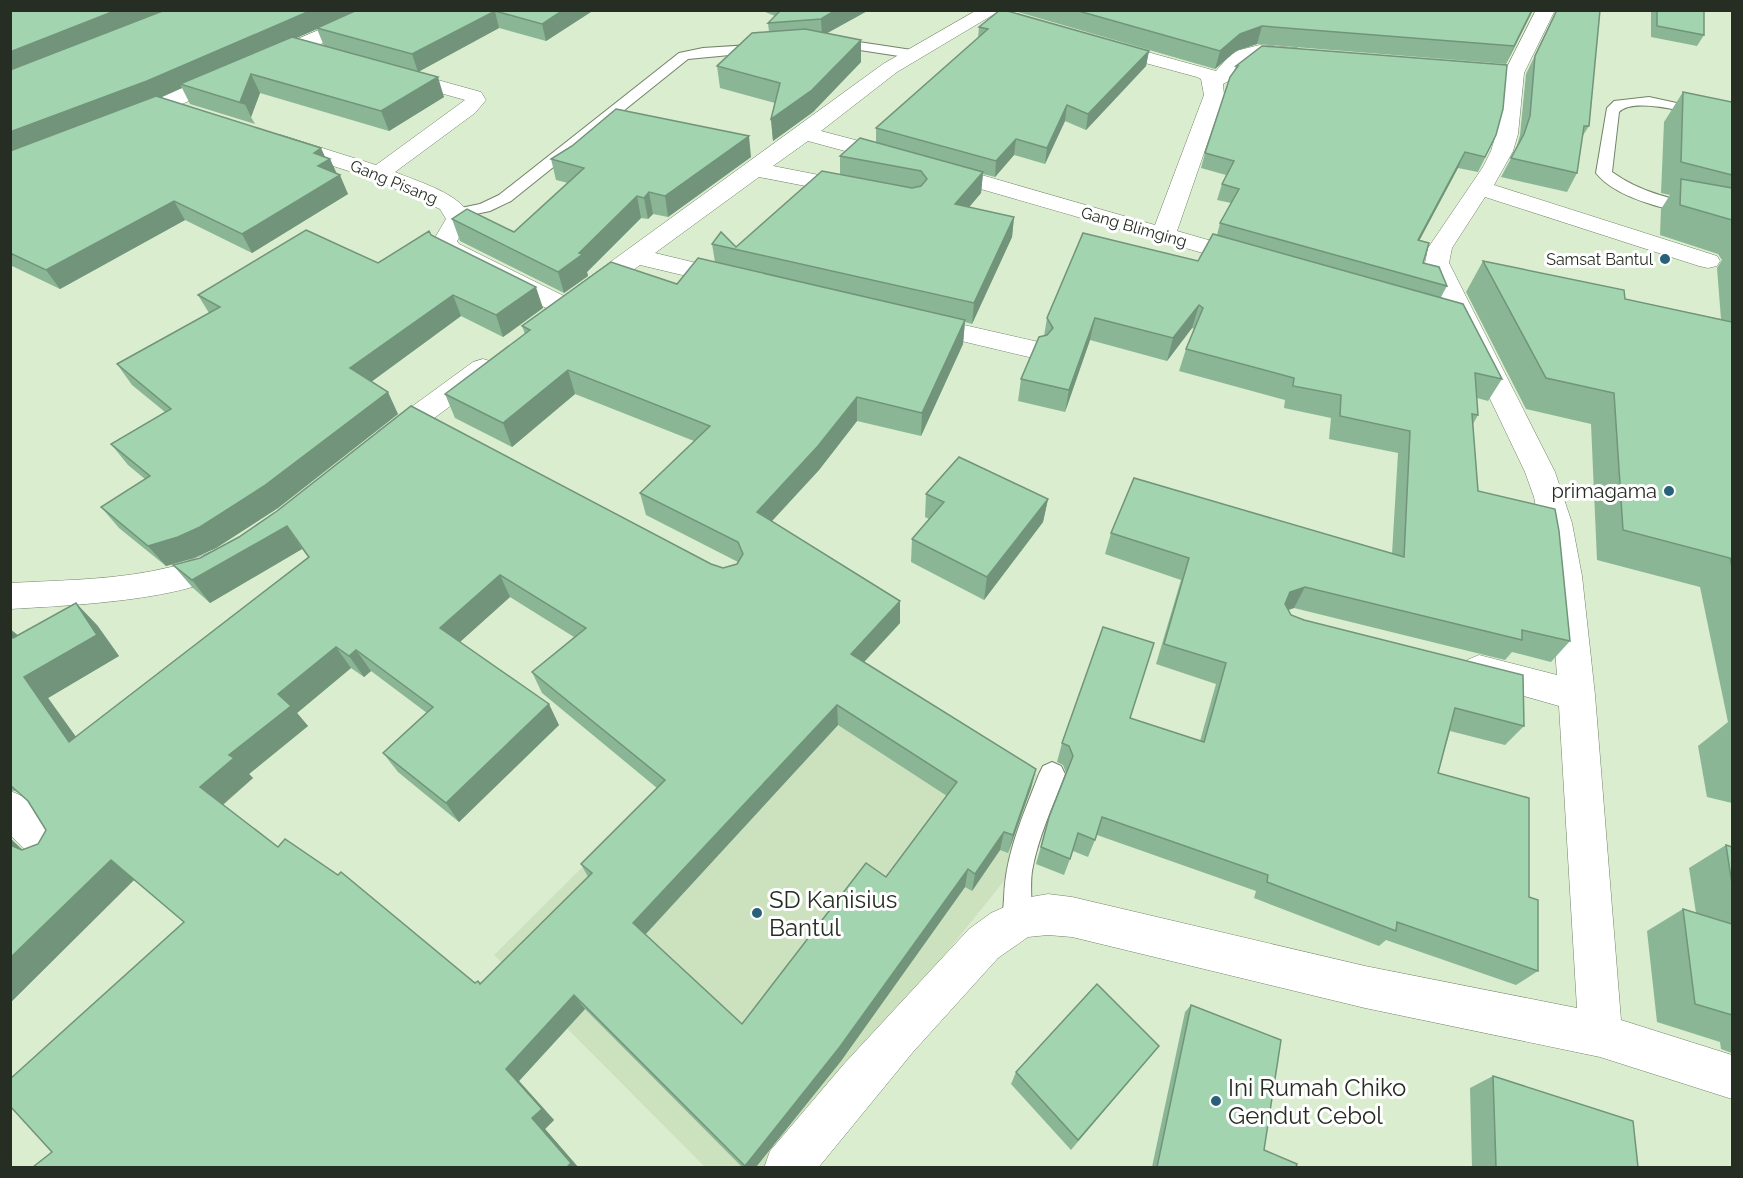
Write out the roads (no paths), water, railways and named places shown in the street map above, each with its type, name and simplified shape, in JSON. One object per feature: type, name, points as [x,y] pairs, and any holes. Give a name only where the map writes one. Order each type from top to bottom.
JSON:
[{"type":"street","points":[[110,126],[165,105],[383,10]]},
{"type":"street","points":[[1546,10],[1502,72],[1507,134],[1502,151],[1440,248],[1438,256],[1440,272],[1551,497],[1564,556],[1590,856],[1600,1035]]},
{"type":"street","points":[[635,256],[912,54],[996,14]]},
{"type":"street","points":[[1087,41],[1204,73],[1210,76],[1212,81],[1214,95],[1163,235]]},
{"type":"street","points":[[298,47],[331,56]]},
{"type":"street","points":[[1212,81],[1225,77],[1241,57],[1248,53],[1316,55]]},
{"type":"street","points":[[375,68],[474,96],[476,100],[468,109],[379,173]]},
{"type":"street","points":[[165,105],[199,115]]},
{"type":"street","name":"Gang Blimging","points":[[804,133],[1265,263]]},
{"type":"street","name":"Gang Pisang","points":[[267,137],[379,173],[448,204],[457,213],[458,219],[446,241],[449,249],[556,313],[635,256]]},
{"type":"street","points":[[755,169],[878,193]]},
{"type":"street","points":[[1480,188],[1708,261]]},
{"type":"street","points":[[635,256],[757,284]]},
{"type":"street","points":[[1431,310],[1464,320]]},
{"type":"street","points":[[892,316],[1034,350]]},
{"type":"street","points":[[364,458],[502,354]]},
{"type":"street","points":[[420,414],[451,431]]},
{"type":"street","points":[[10,597],[153,584],[206,569],[243,549]]},
{"type":"street","points":[[1452,663],[1576,694]]},
{"type":"street","points":[[10,808],[50,848]]},
{"type":"street","points":[[787,1167],[909,1023],[960,967],[992,938],[1017,921],[1045,913],[1064,915],[1365,987],[1600,1035],[1732,1077]]},
{"type":"lane","points":[[819,44],[848,43],[912,54]]},
{"type":"lane","points":[[457,213],[484,208],[505,198],[684,56],[703,52],[778,47]]},
{"type":"lane","points":[[1732,119],[1649,101],[1629,101],[1619,104],[1612,111],[1604,173],[1624,189],[1643,196],[1732,216]]},
{"type":"lane","points":[[1017,921],[1018,874],[1024,846],[1052,774]]},
{"type":"place","name":"Samsat Bantul","points":[[1665,259]]},
{"type":"place","name":"primagama","points":[[1669,491]]},
{"type":"place","name":"SD Kanisius Bantul","points":[[757,913]]},
{"type":"place","name":"Ini Rumah Chiko Gendut Cebol","points":[[1216,1101]]}]
